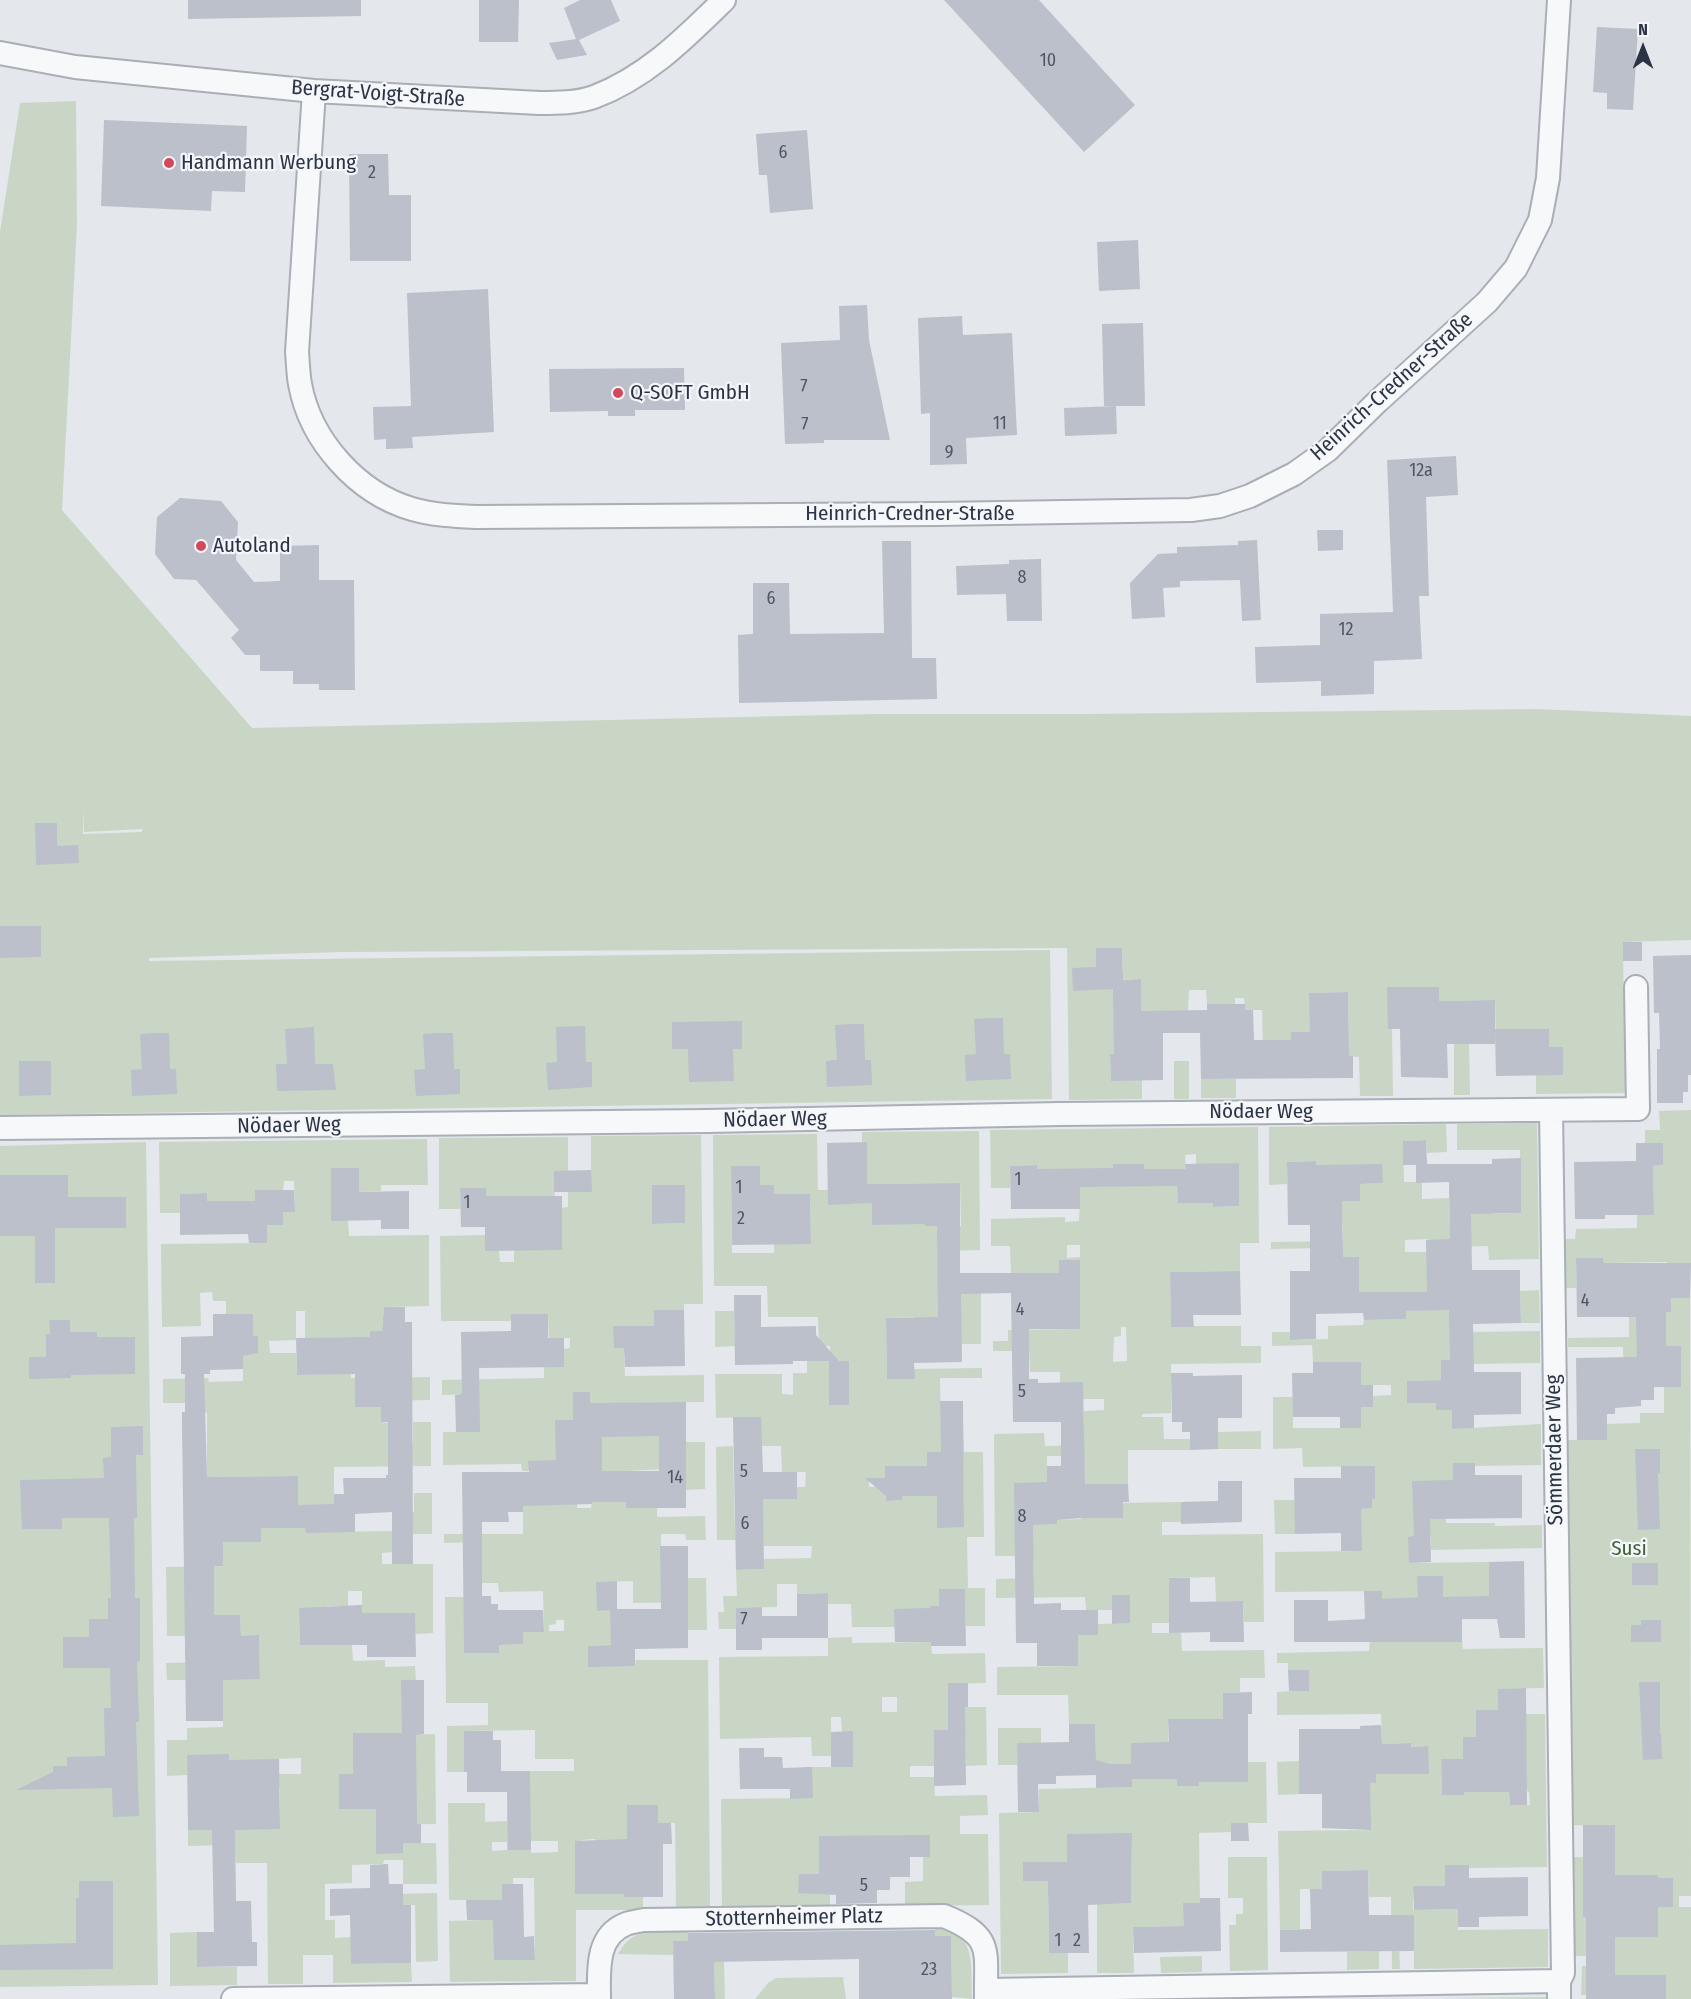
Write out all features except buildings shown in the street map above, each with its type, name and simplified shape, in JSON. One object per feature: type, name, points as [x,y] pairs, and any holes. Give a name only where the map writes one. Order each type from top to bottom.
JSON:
[{"type":"street","name":"Bergrat-Voigt-Straße","points":[[0,53],[75,67],[314,91],[564,103],[593,97],[634,78],[664,56],[724,0]]},
{"type":"street","name":"Heinrich-Credner-Straße","points":[[314,91],[297,352],[300,385],[310,418],[326,446],[350,472],[376,494],[410,508],[444,516],[476,518],[1191,510],[1220,506],[1250,496],[1294,474],[1328,450],[1487,302],[1516,268],[1540,220],[1548,178],[1559,0]]},
{"type":"street","points":[[1551,1110],[1638,1109],[1636,987]]},
{"type":"street","name":"Nödaer Weg","points":[[0,1128],[1551,1110]]},
{"type":"street","name":"Sömmerdaer Weg","points":[[1551,1110],[1563,1973],[1559,1990]]},
{"type":"street","name":"Stotternheimer Platz","points":[[599,1997],[599,1962],[604,1946],[612,1932],[625,1924],[644,1920],[944,1916],[965,1925],[978,1935],[985,1948],[986,1994]]},
{"type":"street","points":[[986,1994],[1559,1990]]},
{"type":"street","points":[[234,1999],[599,1997]]},
{"type":"green space","points":[[76,101],[77,224],[62,510],[252,728],[876,714],[1537,709],[1691,716],[1691,940],[1623,942],[1625,1093],[1536,1094],[1536,1075],[1563,1075],[1563,1047],[1549,1047],[1549,1029],[1496,1045],[1495,1000],[1439,1001],[1439,987],[1388,987],[1388,1029],[1392,1029],[1393,1096],[1360,1096],[1359,1057],[1349,1056],[1348,992],[1310,993],[1310,1032],[1291,1032],[1291,1040],[1282,1040],[1282,1056],[1263,1051],[1262,1010],[1245,1010],[1244,998],[1235,998],[1235,1004],[1207,1004],[1206,990],[1189,990],[1188,1011],[1141,1011],[1141,979],[1113,980],[1126,1053],[1110,1054],[1111,1080],[1142,1080],[1142,1099],[1069,1100],[1067,948],[341,952],[149,958],[149,961],[1050,950],[1052,1099],[0,1115],[0,232],[20,103]],"holes":[[[83,810],[84,832],[142,829],[142,832],[83,834]],[[1096,948],[1122,948],[1123,971],[1096,972]]]},
{"type":"green space","points":[[1454,1044],[1469,1044],[1470,1095],[1454,1095]]},
{"type":"green space","points":[[1174,1061],[1189,1061],[1189,1099],[1174,1099]]},
{"type":"green space","points":[[1201,1079],[1236,1079],[1236,1098],[1201,1098]]},
{"type":"green space","points":[[1691,1110],[1691,1263],[1668,1269],[1667,1262],[1604,1263],[1603,1258],[1576,1258],[1576,1288],[1563,1288],[1562,1239],[1575,1239],[1576,1229],[1637,1228],[1637,1215],[1654,1215],[1653,1166],[1663,1165],[1663,1143],[1645,1143],[1645,1130],[1660,1130],[1659,1111]]},
{"type":"green space","points":[[1537,1123],[1539,1259],[1489,1260],[1488,1246],[1450,1247],[1438,1279],[1427,1279],[1427,1292],[1359,1292],[1359,1257],[1339,1257],[1322,1248],[1271,1249],[1271,1242],[1343,1241],[1343,1223],[1324,1223],[1324,1201],[1360,1201],[1360,1184],[1382,1183],[1382,1165],[1316,1165],[1315,1161],[1287,1162],[1287,1184],[1269,1185],[1269,1127],[1446,1124],[1447,1152],[1427,1153],[1426,1140],[1403,1141],[1404,1182],[1422,1182],[1422,1199],[1449,1198],[1450,1227],[1470,1193],[1492,1192],[1493,1214],[1521,1213],[1520,1150],[1457,1150],[1457,1124]],"holes":[[[1428,1239],[1429,1252],[1405,1252],[1405,1240]]]},
{"type":"green space","points":[[1258,1127],[1259,1243],[1240,1243],[1240,1271],[1170,1272],[1171,1326],[1241,1326],[1241,1346],[1261,1346],[1261,1363],[1171,1364],[1171,1413],[1142,1414],[1142,1417],[1163,1417],[1164,1439],[1190,1439],[1190,1450],[1128,1450],[1128,1484],[1118,1484],[1118,1503],[1181,1502],[1181,1522],[1162,1522],[1162,1535],[1263,1534],[1264,1622],[1244,1622],[1243,1601],[1216,1602],[1215,1577],[1169,1578],[1169,1623],[1152,1623],[1152,1633],[1181,1633],[1182,1651],[1264,1650],[1265,1678],[1240,1678],[1240,1692],[1223,1693],[1223,1714],[1245,1742],[1168,1720],[1169,1763],[1177,1773],[1177,1786],[1199,1786],[1199,1773],[1215,1782],[1248,1782],[1248,1762],[1266,1762],[1267,1823],[1232,1823],[1231,1832],[1199,1833],[1200,1903],[1184,1903],[1184,1926],[1133,1927],[1134,1973],[1097,1973],[1097,1904],[1131,1903],[1132,1834],[1067,1834],[1067,1897],[1048,1897],[1049,1953],[1068,1953],[1068,1973],[1001,1974],[999,1813],[1039,1812],[1039,1789],[1132,1787],[1131,1764],[1096,1764],[1095,1724],[1069,1724],[1068,1695],[997,1695],[997,1667],[1078,1666],[1078,1635],[1098,1624],[1130,1623],[1129,1595],[1112,1595],[1112,1610],[1086,1610],[1085,1597],[996,1598],[996,1579],[1034,1578],[1033,1556],[995,1556],[994,1434],[1044,1433],[1045,1446],[1084,1445],[1084,1411],[1104,1410],[1104,1399],[1083,1399],[1060,1383],[1060,1372],[1030,1372],[1029,1351],[993,1351],[993,1341],[1008,1341],[1008,1330],[1080,1329],[1080,1261],[1060,1279],[1011,1274],[1010,1246],[991,1246],[991,1219],[1065,1217],[1065,1222],[1079,1221],[1080,1202],[1071,1187],[1107,1186],[1037,1169],[1036,1165],[1011,1166],[1010,1188],[991,1188],[990,1130]],"holes":[[[1196,1154],[1196,1165],[1239,1163],[1239,1206],[1213,1207],[1213,1186],[1189,1203],[1178,1202],[1177,1186],[1113,1186],[1113,1164],[1143,1164],[1144,1169],[1186,1169],[1185,1155]],[[1067,1245],[1080,1245],[1080,1257],[1067,1258]],[[1121,1327],[1126,1327],[1127,1361],[1113,1362],[1114,1337],[1121,1336]],[[1047,1456],[1069,1456],[1069,1466],[1085,1466],[1085,1482],[1075,1482],[1081,1519],[1057,1520],[1057,1524],[1015,1525],[1047,1482]]]},
{"type":"green space","points":[[979,1131],[980,1250],[938,1251],[981,1294],[981,1344],[962,1344],[913,1317],[886,1318],[887,1379],[914,1379],[914,1369],[982,1368],[982,1378],[940,1378],[941,1428],[963,1428],[964,1452],[983,1452],[984,1537],[967,1537],[968,1588],[985,1588],[985,1626],[966,1626],[965,1589],[939,1590],[939,1606],[930,1606],[930,1616],[920,1609],[895,1609],[895,1627],[852,1627],[851,1604],[828,1604],[827,1593],[797,1594],[797,1584],[777,1584],[777,1607],[736,1608],[736,1629],[719,1629],[718,1612],[724,1612],[723,1596],[737,1596],[736,1570],[764,1569],[764,1559],[811,1558],[812,1546],[764,1546],[763,1540],[717,1540],[716,1447],[733,1446],[735,1534],[763,1533],[763,1499],[797,1487],[805,1487],[806,1472],[782,1472],[781,1446],[761,1446],[760,1417],[716,1418],[715,1374],[782,1374],[782,1394],[793,1395],[793,1373],[807,1373],[807,1361],[830,1358],[830,1346],[819,1346],[818,1317],[768,1317],[767,1286],[714,1286],[713,1135],[817,1134],[818,1190],[833,1190],[833,1204],[857,1204],[857,1164],[867,1164],[867,1143],[862,1143],[862,1132]],"holes":[[[760,1166],[760,1185],[774,1194],[810,1194],[811,1243],[774,1244],[774,1253],[732,1253],[731,1167]],[[960,1183],[961,1226],[925,1226],[924,1223],[872,1225],[872,1184]],[[831,1361],[848,1361],[849,1404],[829,1405]],[[927,1452],[963,1452],[964,1527],[937,1527],[937,1496],[902,1496],[902,1500],[886,1501],[885,1487],[869,1487],[869,1479],[885,1478],[886,1466],[903,1466],[903,1475],[927,1475]]]},
{"type":"green space","points":[[701,1135],[703,1304],[684,1304],[684,1310],[654,1310],[654,1326],[614,1326],[614,1348],[624,1348],[625,1376],[704,1375],[704,1402],[623,1403],[623,1436],[663,1433],[664,1442],[705,1442],[705,1489],[686,1490],[686,1468],[625,1471],[626,1508],[657,1507],[657,1517],[705,1516],[706,1540],[686,1540],[685,1534],[661,1534],[661,1578],[706,1578],[707,1630],[688,1630],[688,1602],[633,1603],[633,1581],[597,1582],[597,1610],[617,1610],[611,1645],[588,1646],[588,1666],[635,1666],[636,1660],[708,1660],[710,1908],[676,1909],[675,1823],[658,1823],[658,1805],[627,1805],[627,1847],[623,1847],[624,1897],[643,1897],[643,1910],[576,1910],[576,1981],[450,1982],[449,1921],[486,1920],[486,1900],[449,1900],[448,1803],[485,1803],[485,1822],[507,1821],[507,1812],[530,1812],[530,1771],[574,1771],[574,1759],[535,1759],[535,1730],[464,1731],[464,1772],[447,1772],[447,1726],[488,1725],[488,1703],[446,1703],[445,1597],[464,1597],[465,1653],[498,1653],[499,1645],[523,1644],[523,1632],[544,1631],[543,1591],[499,1592],[498,1583],[482,1583],[482,1542],[444,1543],[444,1534],[523,1534],[523,1502],[543,1473],[543,1461],[529,1461],[529,1471],[522,1471],[521,1464],[443,1465],[443,1432],[479,1432],[479,1394],[442,1395],[442,1380],[544,1378],[544,1349],[564,1364],[564,1349],[570,1348],[570,1338],[549,1338],[548,1314],[517,1321],[441,1321],[440,1236],[485,1235],[485,1251],[499,1251],[500,1262],[514,1262],[514,1244],[562,1249],[562,1230],[531,1196],[486,1196],[486,1188],[460,1189],[460,1209],[439,1209],[439,1138],[568,1137],[568,1171],[554,1171],[555,1208],[568,1207],[568,1192],[591,1192],[591,1136]],"holes":[[[685,1185],[685,1223],[652,1224],[652,1186]],[[555,1420],[589,1420],[596,1480],[591,1508],[577,1508],[577,1491]],[[549,1491],[563,1491],[563,1505],[549,1505]],[[556,1620],[564,1620],[564,1631],[549,1631],[549,1625],[556,1624]],[[595,1839],[596,1894],[575,1894],[575,1870],[581,1870],[581,1840]],[[530,1841],[558,1841],[558,1852],[531,1853]],[[492,1842],[507,1842],[507,1850],[492,1851]],[[513,1878],[534,1878],[535,1959],[494,1960],[494,1937],[502,1901],[502,1884],[513,1884]]]},
{"type":"green space","points":[[427,1139],[428,1185],[381,1185],[381,1191],[359,1192],[358,1168],[331,1168],[331,1220],[348,1220],[349,1236],[429,1235],[429,1306],[384,1307],[382,1331],[370,1331],[370,1341],[338,1338],[305,1340],[305,1311],[296,1311],[296,1340],[269,1341],[270,1353],[296,1353],[297,1375],[321,1374],[350,1368],[351,1378],[430,1377],[430,1400],[381,1401],[381,1422],[388,1423],[388,1444],[413,1444],[413,1422],[431,1422],[431,1466],[334,1467],[334,1532],[392,1531],[392,1552],[382,1553],[382,1564],[433,1564],[433,1633],[415,1634],[415,1613],[373,1613],[372,1623],[352,1606],[362,1605],[362,1591],[348,1591],[348,1606],[327,1606],[327,1625],[299,1609],[300,1645],[352,1645],[353,1661],[385,1660],[385,1667],[415,1666],[416,1680],[403,1735],[435,1734],[436,1824],[376,1825],[376,1843],[436,1843],[437,1884],[403,1884],[403,1860],[384,1860],[383,1864],[352,1865],[352,1883],[325,1884],[325,1920],[335,1920],[335,1938],[351,1937],[351,1964],[411,1963],[412,1982],[333,1983],[333,1955],[303,1955],[303,1984],[268,1984],[267,1863],[236,1863],[235,1845],[188,1846],[188,1830],[206,1830],[206,1821],[280,1829],[280,1788],[253,1760],[229,1760],[187,1755],[187,1775],[167,1776],[167,1740],[187,1740],[187,1728],[223,1727],[223,1706],[218,1680],[167,1680],[166,1663],[215,1662],[260,1679],[259,1636],[241,1636],[240,1615],[185,1616],[185,1636],[167,1636],[166,1567],[223,1566],[223,1536],[233,1524],[233,1542],[261,1542],[261,1517],[298,1476],[207,1477],[207,1413],[204,1412],[204,1403],[163,1403],[163,1379],[208,1378],[209,1382],[243,1381],[243,1354],[253,1336],[253,1314],[226,1314],[226,1301],[213,1301],[212,1292],[200,1293],[201,1326],[162,1327],[161,1244],[267,1243],[267,1225],[283,1212],[295,1211],[294,1181],[284,1181],[283,1190],[255,1190],[255,1201],[207,1201],[207,1193],[180,1194],[180,1213],[160,1213],[159,1142]],"holes":[[[288,1505],[309,1505],[298,1519],[298,1528],[288,1528]],[[301,1758],[301,1774],[274,1774],[274,1759]],[[339,1774],[353,1774],[369,1809],[339,1809]]]},
{"type":"green space","points":[[146,1142],[158,1985],[0,1987],[0,1146]]},
{"type":"green space","name":"Susi","points":[[1690,1286],[1691,1896],[1679,1896],[1679,1907],[1691,1907],[1691,1999],[1666,1999],[1666,1975],[1635,1975],[1635,1996],[1581,1995],[1582,1966],[1615,1966],[1586,1956],[1570,1956],[1571,1857],[1615,1857],[1615,1826],[1570,1825],[1565,1440],[1602,1440],[1602,1424],[1640,1423],[1640,1413],[1664,1413],[1664,1387],[1681,1387],[1681,1346],[1666,1346],[1666,1343],[1637,1344],[1637,1374],[1624,1388],[1623,1347],[1568,1347],[1568,1338],[1629,1337],[1629,1313],[1671,1298],[1690,1298]],"holes":[[[1583,1875],[1658,1875],[1658,1936],[1634,1936],[1607,1917],[1583,1917]]]},
{"type":"green space","points":[[1539,1290],[1540,1323],[1521,1323],[1520,1291]]},
{"type":"green space","points":[[1417,1303],[1449,1303],[1473,1332],[1540,1331],[1540,1363],[1474,1364],[1441,1360],[1441,1380],[1407,1381],[1407,1403],[1436,1403],[1436,1410],[1452,1410],[1452,1429],[1541,1424],[1541,1465],[1475,1466],[1474,1463],[1453,1463],[1453,1477],[1461,1478],[1446,1513],[1446,1523],[1495,1523],[1495,1526],[1542,1525],[1542,1548],[1431,1550],[1431,1536],[1409,1537],[1409,1563],[1489,1562],[1489,1578],[1498,1578],[1499,1598],[1443,1597],[1443,1576],[1418,1576],[1418,1597],[1409,1597],[1410,1642],[1462,1642],[1463,1649],[1543,1648],[1544,1688],[1498,1689],[1498,1714],[1545,1714],[1547,1867],[1469,1868],[1469,1865],[1445,1865],[1445,1886],[1413,1886],[1413,1910],[1458,1909],[1458,1930],[1548,1929],[1548,1967],[1414,1969],[1414,1941],[1399,1942],[1400,1969],[1392,1969],[1391,1897],[1369,1897],[1368,1870],[1322,1871],[1322,1889],[1300,1889],[1300,1929],[1280,1930],[1278,1831],[1370,1830],[1346,1783],[1376,1783],[1376,1774],[1411,1774],[1428,1759],[1428,1746],[1411,1747],[1411,1743],[1382,1744],[1381,1714],[1277,1715],[1277,1692],[1309,1690],[1309,1670],[1288,1670],[1288,1663],[1277,1663],[1277,1653],[1369,1651],[1370,1641],[1365,1611],[1382,1611],[1382,1591],[1275,1592],[1275,1552],[1361,1551],[1361,1509],[1372,1508],[1372,1499],[1375,1498],[1375,1466],[1303,1467],[1302,1448],[1273,1449],[1273,1397],[1293,1397],[1293,1428],[1361,1428],[1361,1417],[1340,1417],[1353,1407],[1373,1407],[1373,1396],[1391,1395],[1391,1385],[1361,1385],[1361,1362],[1313,1362],[1312,1345],[1272,1346],[1272,1332],[1290,1332],[1290,1340],[1328,1339],[1328,1326],[1363,1325],[1364,1320],[1405,1319],[1406,1311],[1417,1311]],"holes":[[[1476,1710],[1492,1710],[1493,1737],[1529,1792],[1530,1805],[1510,1805],[1509,1792],[1464,1783],[1464,1795],[1442,1795],[1441,1760],[1463,1759],[1463,1737],[1476,1737]]]},
{"type":"green space","points":[[715,1311],[734,1311],[735,1346],[715,1347]]},
{"type":"green space","points":[[1261,1431],[1261,1449],[1218,1449],[1218,1432]]},
{"type":"green space","points":[[414,1493],[432,1493],[432,1534],[395,1534],[395,1512],[414,1512]]},
{"type":"green space","points":[[1274,1500],[1295,1500],[1295,1534],[1275,1534]]},
{"type":"green space","points":[[852,1637],[852,1643],[931,1642],[932,1654],[985,1653],[986,1683],[948,1684],[948,1707],[986,1707],[987,1765],[966,1766],[965,1730],[935,1730],[935,1766],[910,1766],[910,1777],[934,1777],[935,1796],[987,1795],[988,1815],[960,1816],[960,1834],[988,1834],[989,1905],[905,1906],[905,1882],[923,1881],[923,1857],[930,1857],[819,1836],[819,1849],[830,1849],[830,1907],[722,1909],[721,1799],[812,1798],[812,1785],[803,1785],[803,1767],[853,1767],[842,1732],[841,1717],[831,1717],[831,1746],[837,1756],[812,1756],[811,1737],[720,1739],[719,1657],[828,1656],[828,1638]],"holes":[[[882,1697],[897,1697],[897,1712],[882,1712]]]},
{"type":"green space","points":[[998,1728],[1041,1728],[1041,1743],[1017,1743],[1017,1765],[998,1765]]},
{"type":"green space","points":[[1299,1761],[1299,1794],[1278,1795],[1277,1762]]},
{"type":"green space","points":[[1228,1857],[1267,1857],[1268,1970],[1230,1971],[1229,1925],[1236,1925],[1236,1914],[1243,1914],[1243,1898],[1228,1898]]},
{"type":"green space","points":[[437,1893],[438,1961],[416,1962],[415,1905],[398,1905],[398,1894]]},
{"type":"green space","points":[[935,1926],[958,1934],[967,1947],[971,1964],[972,1999],[952,1997],[951,1936],[935,1936]]},
{"type":"green space","points":[[659,1931],[688,1931],[688,1941],[673,1941],[673,1955],[618,1954],[634,1936]]},
{"type":"green space","points":[[197,1932],[197,1967],[237,1967],[237,1985],[170,1986],[170,1933]]},
{"type":"green space","points":[[1379,1951],[1379,1969],[1347,1970],[1347,1952]]},
{"type":"green space","points":[[1202,1956],[1202,1972],[1161,1973],[1160,1957]]},
{"type":"green space","points":[[714,1962],[724,1962],[725,1999],[715,1999]]},
{"type":"green space","points":[[843,1977],[846,1999],[755,1999],[768,1983],[776,1978]]},
{"type":"green space","points":[[1549,1997],[1549,1999],[1441,1998]]},
{"type":"place","name":"Handmann Werbung","points":[[169,163]]},
{"type":"place","name":"Q-SOFT GmbH","points":[[618,393]]},
{"type":"place","name":"Autoland","points":[[201,546]]}]
